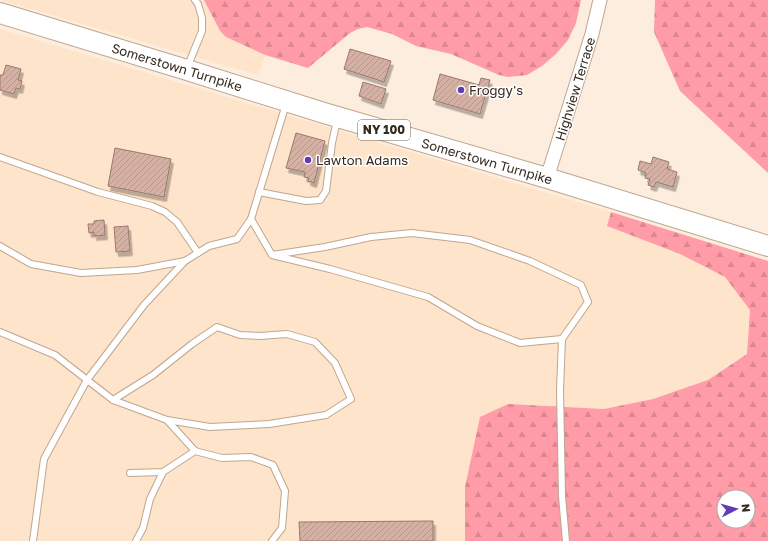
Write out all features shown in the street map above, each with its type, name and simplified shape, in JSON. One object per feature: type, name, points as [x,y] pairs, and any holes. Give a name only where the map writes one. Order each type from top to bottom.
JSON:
[{"type":"main road","name":"Somerstown Turnpike","points":[[0,13],[338,117],[547,178],[768,246]]},
{"type":"street","name":"Highview Terrace","points":[[547,178],[592,34],[600,0]]},
{"type":"lane","points":[[186,70],[202,31],[202,18],[196,0]]},
{"type":"lane","points":[[34,541],[44,458],[87,380],[144,305],[185,261],[209,246],[237,239],[251,219],[287,101]]},
{"type":"lane","points":[[259,192],[306,201],[320,200],[326,190],[332,143],[338,117]]},
{"type":"lane","points":[[0,157],[98,192],[152,206],[165,212],[177,222],[198,253]]},
{"type":"lane","points":[[251,219],[272,255],[330,269],[428,297],[477,326],[520,343],[562,339]]},
{"type":"lane","points":[[272,255],[324,247],[371,237],[412,233],[470,240],[530,261],[581,285],[588,302],[562,339],[560,398],[562,496],[566,541]]},
{"type":"lane","points":[[0,246],[31,264],[81,273],[137,270],[185,261]]},
{"type":"lane","points":[[0,332],[55,355],[113,400],[168,420],[210,427],[269,424],[326,415],[351,399],[335,363],[315,342],[287,334],[260,336],[240,335],[217,328],[192,344],[153,375],[113,400]]},
{"type":"lane","points":[[168,420],[196,451],[222,458],[251,457],[273,465],[285,491],[282,528],[272,541]]},
{"type":"lane","points":[[130,473],[163,472],[196,451]]},
{"type":"lane","points":[[136,541],[142,528],[150,498],[163,472]]},
{"type":"shaded area","points":[[0,0],[204,0],[220,31],[226,37],[265,55],[258,75]]},
{"type":"shaded area","points":[[0,29],[611,212],[607,226],[680,254],[725,277],[750,310],[747,354],[708,380],[653,399],[604,409],[508,404],[465,487],[465,541],[0,541]]},
{"type":"green space","points":[[204,0],[581,0],[576,23],[568,40],[556,54],[542,66],[527,75],[508,77],[499,75],[451,54],[416,46],[392,34],[367,27],[350,33],[308,68],[265,55],[226,37],[220,31]]},
{"type":"green space","points":[[655,0],[768,0],[768,173],[680,91],[654,32]]},
{"type":"green space","points":[[611,212],[768,261],[768,541],[465,541],[465,487],[480,417],[508,404],[604,409],[653,399],[708,380],[747,354],[750,310],[725,277],[680,254],[607,226]]},
{"type":"building","points":[[350,49],[391,61],[384,82],[344,69]]},
{"type":"building","points":[[6,65],[21,69],[18,80],[22,81],[20,89],[16,88],[14,94],[0,90],[0,75],[3,75]]},
{"type":"building","name":"Froggy's","points":[[440,74],[479,85],[481,78],[490,80],[480,114],[433,100]]},
{"type":"building","points":[[363,82],[386,89],[381,104],[359,96]]},
{"type":"building","points":[[296,133],[325,141],[314,183],[308,181],[309,178],[304,177],[305,172],[286,168]]},
{"type":"building","points":[[115,148],[171,159],[164,197],[108,186]]},
{"type":"building","points":[[653,157],[669,162],[667,169],[677,172],[673,187],[656,182],[654,187],[648,185],[650,179],[645,178],[646,173],[638,170],[640,161],[651,164]]},
{"type":"building","points":[[104,220],[105,235],[94,236],[94,232],[89,233],[88,224],[94,224],[94,221]]},
{"type":"building","points":[[128,226],[130,251],[116,252],[114,227]]},
{"type":"building","points":[[433,521],[433,541],[300,541],[299,522]]},
{"type":"place","name":"Froggy's","points":[[461,90]]},
{"type":"place","name":"Lawton Adams","points":[[308,160]]}]
